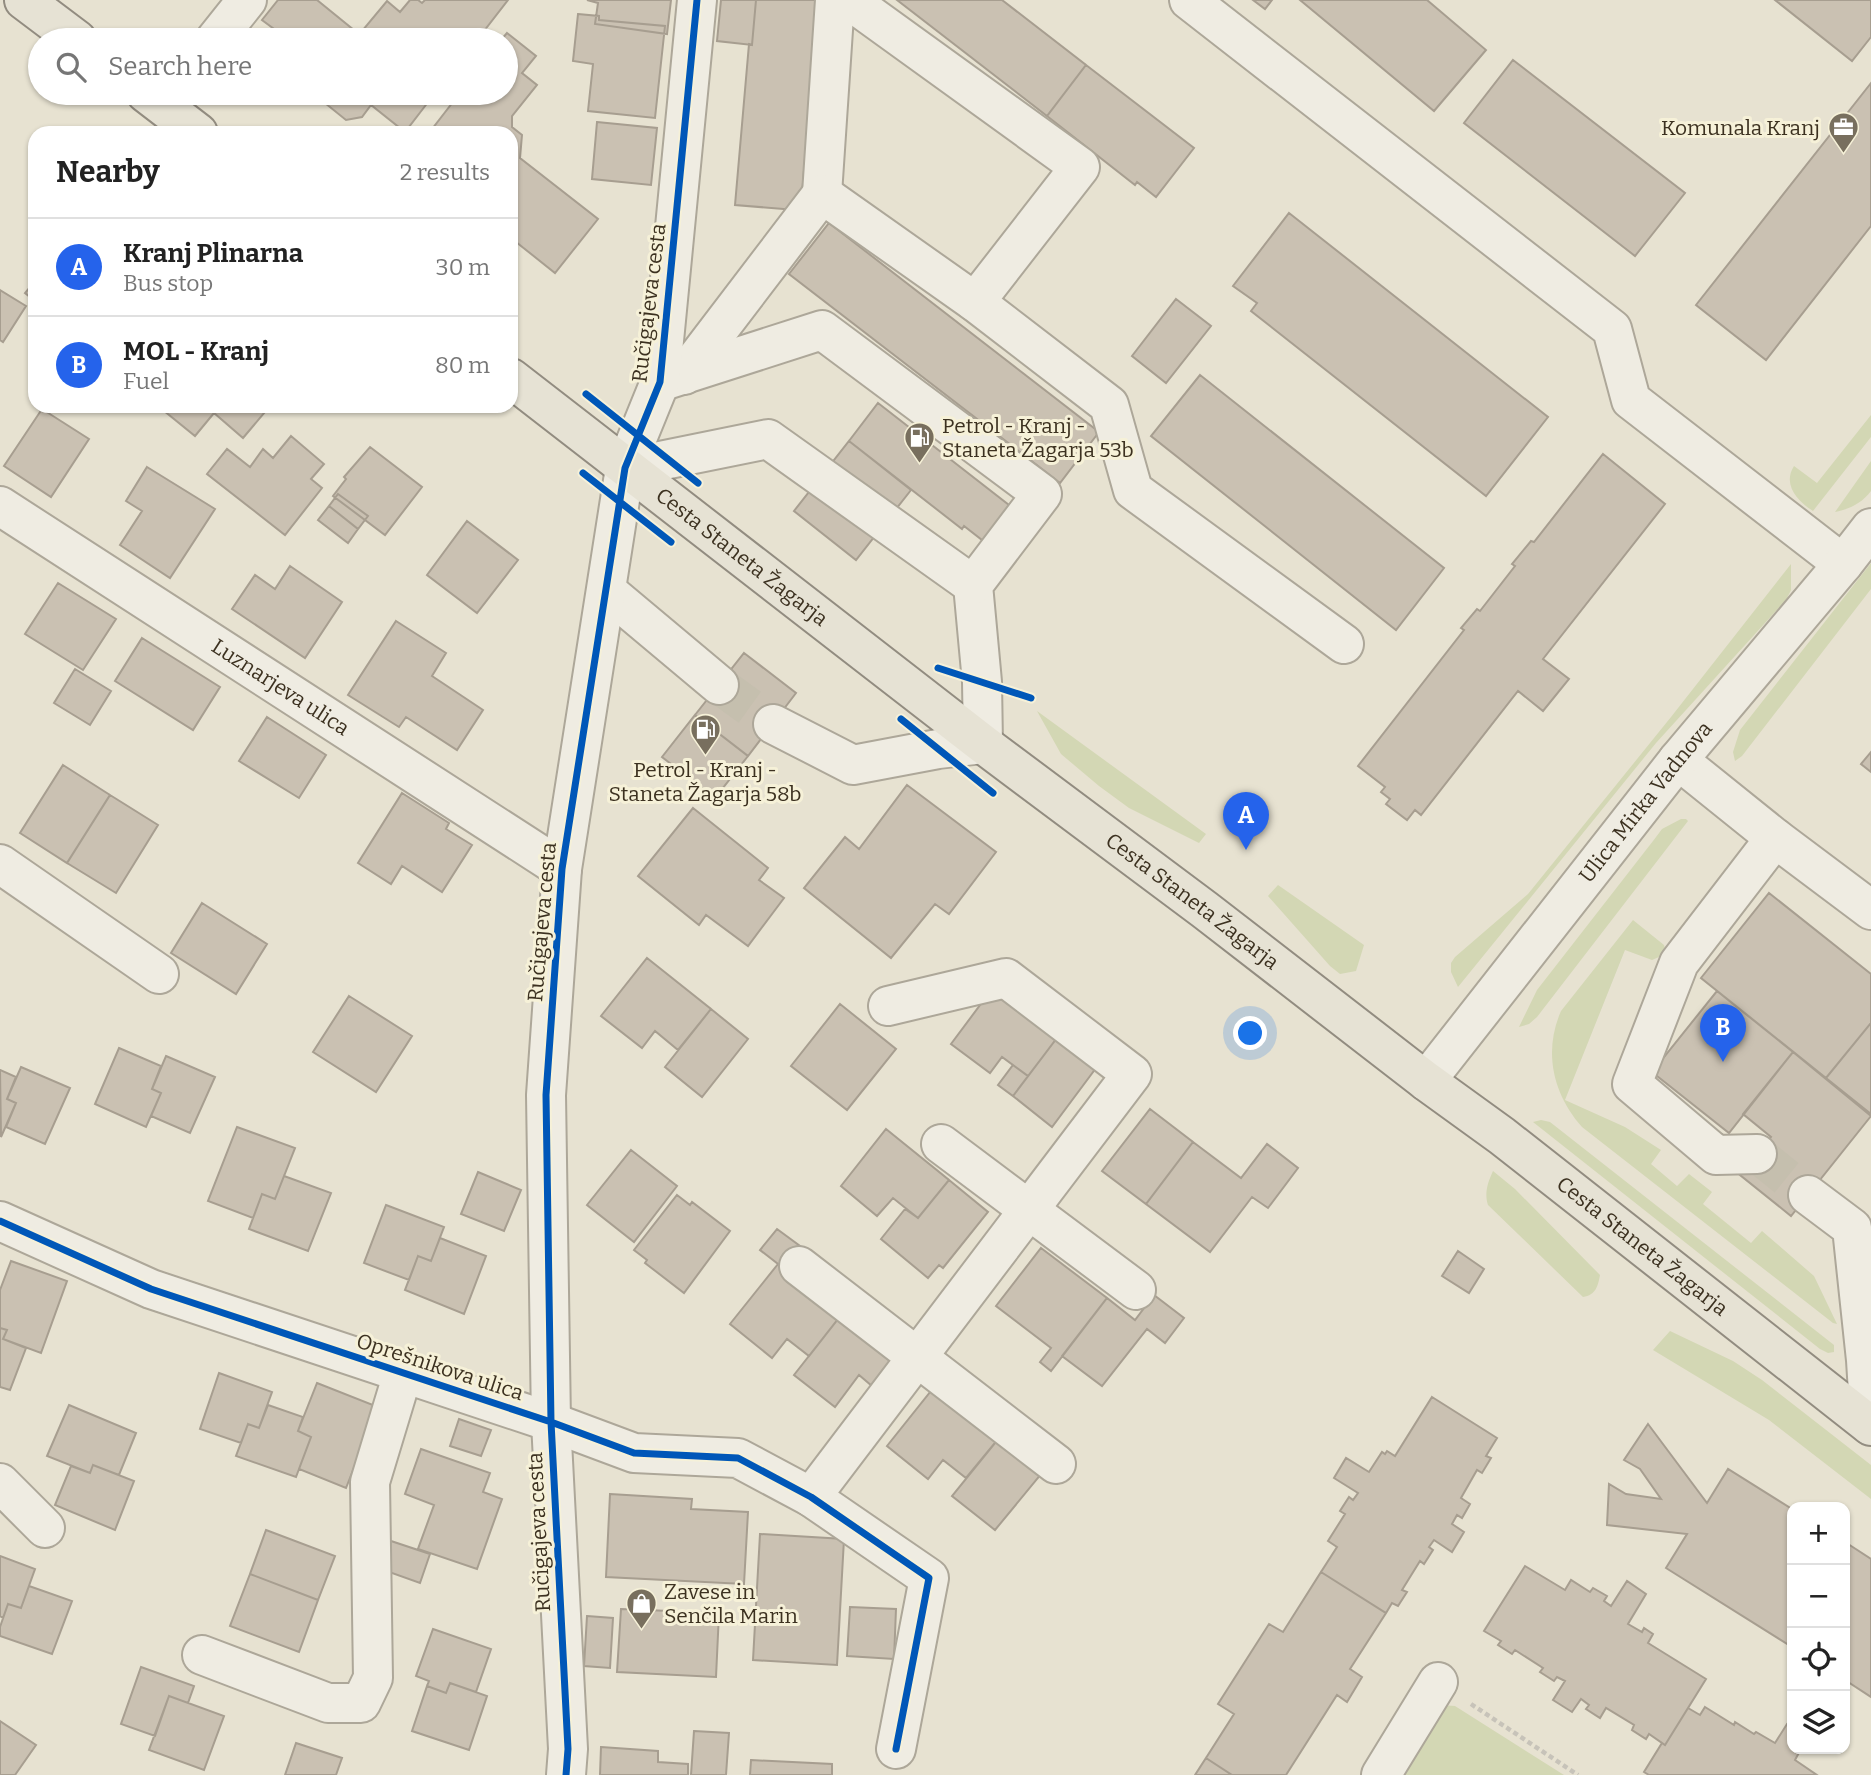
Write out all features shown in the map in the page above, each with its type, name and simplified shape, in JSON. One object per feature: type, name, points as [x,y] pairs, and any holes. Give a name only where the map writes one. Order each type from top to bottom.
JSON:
[{"type":"main road","points":[[24,0],[61,28]]},
{"type":"main road","points":[[170,105],[191,126]]},
{"type":"main road","name":"Cesta Staneta Žagarja","points":[[518,384],[983,744],[1502,1136],[1870,1426]]},
{"type":"street","points":[[225,28],[247,0]]},
{"type":"street","name":"Ručigajeva cesta","points":[[566,1775],[568,1749],[551,1422],[546,1095],[562,869],[608,592],[625,468],[672,379],[696,0]]},
{"type":"street","points":[[672,379],[822,194],[835,0]]},
{"type":"street","points":[[849,0],[1080,167],[975,302]]},
{"type":"street","points":[[1189,0],[1612,329],[1631,400],[1843,564]]},
{"type":"street","points":[[822,194],[975,302],[1109,405],[1133,489],[1344,644]]},
{"type":"street","points":[[672,379],[822,330],[1042,494],[973,585],[982,682],[983,744],[938,749],[853,765],[773,724]]},
{"type":"street","points":[[625,468],[768,439],[973,585]]},
{"type":"street","name":"Luznarjeva ulica","points":[[0,506],[562,869]]},
{"type":"street","name":"Ulica Mirka Vadnova","points":[[1426,1081],[1678,760],[1871,528]]},
{"type":"street","points":[[608,592],[719,685]]},
{"type":"street","points":[[1678,760],[1871,910]]},
{"type":"street","points":[[1757,1154],[1716,1155],[1632,1084],[1679,963],[1775,838]]},
{"type":"street","points":[[0,864],[159,974]]},
{"type":"street","points":[[811,1497],[1132,1074],[1006,978],[888,1006]]},
{"type":"street","points":[[941,1144],[1136,1290]]},
{"type":"street","points":[[1808,1195],[1852,1228],[1870,1426]]},
{"type":"street","name":"Oprešnikova ulica","points":[[0,1221],[151,1289],[551,1422],[634,1453],[738,1458],[811,1497],[929,1578],[896,1749]]},
{"type":"street","points":[[799,1266],[1056,1464]]},
{"type":"street","name":"Oprešnikova ulica","points":[[202,1655],[328,1703],[361,1703],[373,1678],[370,1482],[403,1373]]},
{"type":"street","points":[[0,1483],[45,1528]]},
{"type":"street","points":[[1381,1775],[1438,1682]]},
{"type":"path","points":[[1438,1682],[1578,1775]]},
{"type":"green space","points":[[1871,415],[1871,437],[1813,511],[1793,492],[1790,480],[1794,466],[1817,483]]},
{"type":"green space","points":[[1871,461],[1871,491],[1855,505],[1835,512]]},
{"type":"green space","points":[[1871,563],[1871,589],[1742,756],[1735,761],[1733,752],[1740,730]]},
{"type":"green space","points":[[1791,564],[1791,590],[1786,600],[1656,743],[1458,987],[1451,972],[1451,963],[1455,957],[1528,894]]},
{"type":"green space","points":[[1037,711],[1206,834],[1199,843],[1129,808],[1061,754]]},
{"type":"green space","points":[[1681,819],[1688,821],[1537,1017],[1529,1024],[1519,1027],[1537,990],[1662,829]]},
{"type":"green space","points":[[1278,885],[1364,945],[1356,971],[1340,974],[1330,966],[1268,896]]},
{"type":"green space","points":[[1633,920],[1664,945],[1665,949],[1659,957],[1652,960],[1625,950],[1565,1100],[1625,1127],[1661,1150],[1651,1164],[1677,1186],[1689,1174],[1712,1192],[1703,1204],[1751,1243],[1762,1231],[1814,1276],[1837,1324],[1582,1127],[1564,1101],[1558,1087],[1552,1057],[1561,1011]]},
{"type":"green space","points":[[1533,1122],[1550,1122],[1834,1345],[1834,1352],[1828,1353],[1820,1349]]},
{"type":"green space","points":[[1493,1171],[1515,1189],[1600,1275],[1594,1292],[1583,1297],[1488,1205],[1487,1188]]},
{"type":"green space","points":[[1670,1331],[1733,1361],[1762,1380],[1871,1465],[1871,1499],[1769,1420],[1653,1350]]},
{"type":"green space","points":[[1441,1705],[1455,1706],[1564,1775],[1391,1775]]},
{"type":"building","points":[[278,0],[317,0],[351,28],[273,28],[262,20]]},
{"type":"building","points":[[410,0],[422,3],[425,0],[508,0],[486,28],[364,28],[387,1],[400,12]]},
{"type":"building","points":[[587,0],[671,0],[667,34],[595,24],[598,3]]},
{"type":"building","points":[[721,0],[756,0],[752,45],[717,41]]},
{"type":"building","points":[[756,0],[818,0],[801,207],[796,210],[735,205],[749,44],[752,45]]},
{"type":"building","points":[[897,0],[1002,0],[1086,65],[1047,116]]},
{"type":"building","points":[[1253,0],[1272,0],[1265,9]]},
{"type":"building","points":[[1300,0],[1427,0],[1486,50],[1434,111]]},
{"type":"building","points":[[1775,0],[1871,0],[1871,37],[1852,61]]},
{"type":"building","points":[[578,14],[599,16],[599,20],[665,26],[655,118],[588,111],[593,64],[573,61]]},
{"type":"building","points":[[518,42],[536,56],[522,73],[537,85],[512,116],[512,126],[434,126],[451,105],[518,105]]},
{"type":"building","points":[[1513,60],[1685,193],[1635,256],[1464,123]]},
{"type":"building","points":[[1086,65],[1194,148],[1156,197],[1137,182],[1135,185],[1047,116]]},
{"type":"building","name":"Komunala Kranj","points":[[1871,83],[1871,226],[1766,360],[1696,305]]},
{"type":"building","points":[[327,105],[371,105],[362,117],[346,120]]},
{"type":"building","points":[[371,105],[426,105],[410,126],[397,126]]},
{"type":"building","points":[[597,122],[657,128],[651,185],[592,179]]},
{"type":"building","points":[[518,132],[522,135],[520,158],[598,219],[555,273],[518,244]]},
{"type":"building","points":[[1289,213],[1548,417],[1486,496],[1251,311],[1257,303],[1233,286]]},
{"type":"building","points":[[829,223],[1099,432],[1060,483],[789,274]]},
{"type":"building","points":[[0,290],[26,306],[3,342],[0,340]]},
{"type":"building","points":[[1176,299],[1211,326],[1166,383],[1132,356]]},
{"type":"building","points":[[1200,375],[1444,568],[1396,630],[1151,436]]},
{"type":"building","name":"Petrol - Kranj - Staneta Žagarja 53b","points":[[878,403],[1018,512],[991,547],[964,526],[962,529],[849,441]]},
{"type":"building","points":[[39,413],[48,413],[89,439],[51,497],[4,466]]},
{"type":"building","points":[[167,413],[214,413],[195,436]]},
{"type":"building","points":[[214,413],[264,413],[243,438]]},
{"type":"building","points":[[291,436],[324,464],[311,479],[322,488],[285,535],[207,474],[227,449],[250,467],[263,449],[273,458]]},
{"type":"building","points":[[849,441],[911,490],[856,560],[794,511]]},
{"type":"building","points":[[370,447],[422,487],[385,535],[333,496],[346,479],[344,477]]},
{"type":"building","points":[[1603,454],[1665,504],[1543,659],[1569,679],[1543,711],[1518,691],[1421,815],[1415,810],[1407,820],[1386,804],[1390,799],[1381,792],[1385,787],[1358,766],[1464,630],[1461,628],[1477,609],[1480,611],[1515,566],[1512,564],[1531,541],[1534,542]]},
{"type":"building","points":[[147,467],[215,509],[170,578],[120,545],[142,511],[126,501]]},
{"type":"building","points":[[338,494],[368,516],[358,529],[329,506]]},
{"type":"building","points":[[329,506],[358,529],[348,543],[318,520]]},
{"type":"building","points":[[467,521],[518,560],[477,613],[427,575]]},
{"type":"building","points":[[290,566],[342,602],[305,658],[232,609],[255,575],[275,589]]},
{"type":"building","points":[[58,583],[116,619],[83,670],[25,634]]},
{"type":"building","points":[[396,621],[446,653],[432,676],[483,710],[457,750],[406,717],[399,727],[348,695]]},
{"type":"building","points":[[142,638],[220,687],[193,730],[115,681]]},
{"type":"building","points":[[744,653],[796,693],[748,756],[695,715]]},
{"type":"building","points":[[75,669],[111,691],[90,725],[54,703]]},
{"type":"building","name":"Petrol - Kranj - Staneta Žagarja 58b","points":[[695,715],[748,756],[715,798],[662,757]]},
{"type":"building","points":[[267,717],[326,755],[299,798],[239,761]]},
{"type":"building","points":[[1871,752],[1871,772],[1861,764]]},
{"type":"building","points":[[63,765],[110,795],[67,863],[20,833]]},
{"type":"building","points":[[907,785],[996,852],[949,914],[935,904],[891,958],[804,888],[845,837],[859,849]]},
{"type":"building","points":[[402,793],[449,823],[446,829],[472,845],[442,892],[402,866],[391,884],[358,863]]},
{"type":"building","points":[[110,795],[158,825],[116,893],[67,863]]},
{"type":"building","points":[[693,808],[768,868],[759,880],[784,898],[748,946],[706,915],[699,925],[638,876]]},
{"type":"building","points":[[1769,893],[1871,974],[1871,1023],[1826,1078],[1701,978]]},
{"type":"building","points":[[202,903],[267,944],[236,994],[171,953]]},
{"type":"building","points":[[647,958],[711,1009],[678,1050],[655,1031],[642,1048],[601,1016]]},
{"type":"building","points":[[995,985],[1060,1034],[1028,1076],[1002,1057],[990,1073],[951,1044]]},
{"type":"building","points":[[1717,991],[1793,1052],[1729,1133],[1652,1072]]},
{"type":"building","points":[[349,996],[412,1036],[376,1092],[313,1052]]},
{"type":"building","points":[[840,1004],[896,1049],[847,1110],[791,1066]]},
{"type":"building","points":[[711,1009],[748,1039],[702,1097],[665,1067]]},
{"type":"building","points":[[1871,1023],[1871,1114],[1826,1078]]},
{"type":"building","points":[[1060,1034],[1099,1064],[1052,1127],[1013,1096]]},
{"type":"building","points":[[119,1048],[161,1066],[152,1089],[161,1093],[146,1127],[95,1104]]},
{"type":"building","points":[[1793,1052],[1871,1116],[1791,1216],[1740,1175],[1771,1137],[1743,1114]]},
{"type":"building","points":[[166,1056],[215,1077],[190,1133],[151,1116],[161,1093],[152,1089]]},
{"type":"building","points":[[1013,1065],[1028,1076],[1013,1096],[998,1085]]},
{"type":"building","points":[[21,1067],[70,1088],[45,1144],[6,1127],[16,1103],[7,1099]]},
{"type":"building","points":[[0,1070],[16,1077],[7,1099],[16,1103],[1,1137]]},
{"type":"building","points":[[1150,1109],[1193,1142],[1146,1204],[1102,1171]]},
{"type":"building","points":[[237,1127],[295,1148],[275,1199],[262,1194],[253,1218],[208,1201]]},
{"type":"building","points":[[886,1129],[949,1180],[918,1218],[893,1198],[877,1216],[841,1186]]},
{"type":"building","points":[[1193,1142],[1241,1178],[1267,1144],[1298,1168],[1268,1208],[1252,1197],[1210,1252],[1146,1204]]},
{"type":"building","points":[[631,1150],[677,1186],[634,1242],[587,1205]]},
{"type":"building","points":[[478,1172],[521,1190],[504,1231],[461,1214]]},
{"type":"building","points":[[284,1176],[331,1193],[308,1251],[249,1229],[262,1194],[275,1199]]},
{"type":"building","points":[[949,1180],[988,1212],[943,1268],[939,1265],[928,1278],[881,1239],[905,1209],[918,1218]]},
{"type":"building","points":[[677,1195],[690,1205],[692,1202],[730,1231],[684,1293],[645,1263],[647,1260],[634,1250]]},
{"type":"building","points":[[386,1205],[444,1227],[431,1261],[418,1256],[409,1280],[364,1263]]},
{"type":"building","points":[[777,1229],[800,1246],[783,1268],[842,1314],[809,1356],[787,1339],[772,1358],[730,1324],[778,1264],[760,1250]]},
{"type":"building","points":[[440,1238],[486,1256],[464,1314],[405,1290],[418,1256],[431,1261]]},
{"type":"building","points":[[1041,1248],[1107,1298],[1051,1371],[1040,1362],[1051,1348],[996,1306]]},
{"type":"building","points":[[1458,1251],[1484,1269],[1469,1293],[1442,1276]]},
{"type":"building","points":[[11,1261],[67,1281],[41,1353],[3,1339],[7,1330],[0,1328],[0,1290]]},
{"type":"building","points":[[1154,1295],[1184,1318],[1165,1343],[1147,1329],[1102,1386],[1062,1356],[1107,1298],[1135,1320]]},
{"type":"building","points":[[842,1314],[896,1356],[872,1386],[859,1375],[835,1407],[794,1375]]},
{"type":"building","points":[[0,1328],[7,1330],[3,1339],[26,1348],[10,1390],[0,1387]]},
{"type":"building","points":[[219,1373],[272,1392],[259,1428],[248,1424],[241,1443],[200,1429]]},
{"type":"building","points":[[317,1383],[378,1407],[346,1488],[299,1469],[311,1437],[298,1431]]},
{"type":"building","points":[[935,1386],[999,1438],[966,1478],[943,1460],[928,1479],[887,1446]]},
{"type":"building","points":[[1432,1397],[1497,1438],[1486,1456],[1491,1458],[1482,1473],[1477,1470],[1461,1498],[1470,1504],[1462,1518],[1457,1515],[1452,1524],[1464,1532],[1452,1552],[1434,1540],[1429,1547],[1433,1550],[1424,1564],[1420,1561],[1402,1590],[1407,1592],[1398,1606],[1392,1603],[1386,1613],[1321,1572],[1337,1547],[1328,1541],[1345,1514],[1340,1511],[1349,1497],[1353,1500],[1358,1493],[1334,1478],[1346,1458],[1369,1472],[1382,1452],[1385,1454],[1387,1451],[1395,1456]]},
{"type":"building","points":[[69,1405],[136,1433],[119,1475],[93,1465],[90,1473],[47,1456]]},
{"type":"building","points":[[268,1405],[303,1417],[298,1431],[311,1437],[296,1477],[236,1456],[248,1424],[259,1428]]},
{"type":"building","points":[[459,1419],[491,1430],[481,1456],[450,1446]]},
{"type":"building","points":[[1648,1424],[1707,1503],[1728,1469],[1787,1506],[1787,1644],[1666,1568],[1687,1534],[1607,1525],[1609,1484],[1626,1494],[1661,1499],[1640,1469],[1624,1460]]},
{"type":"building","points":[[999,1438],[1042,1473],[995,1530],[952,1496]]},
{"type":"building","points":[[421,1449],[490,1473],[483,1492],[502,1499],[477,1569],[418,1549],[434,1505],[405,1494]]},
{"type":"building","points":[[93,1465],[134,1481],[115,1530],[55,1505],[71,1466],[90,1473]]},
{"type":"building","points":[[610,1494],[692,1499],[691,1509],[748,1512],[744,1584],[606,1577]]},
{"type":"building","points":[[266,1530],[335,1556],[318,1600],[250,1574]]},
{"type":"building","points":[[760,1534],[844,1539],[837,1665],[753,1660]]},
{"type":"building","points":[[385,1539],[430,1554],[420,1583],[375,1567]]},
{"type":"building","points":[[1850,1545],[1871,1559],[1871,1697],[1850,1683]]},
{"type":"building","points":[[0,1556],[35,1569],[21,1608],[8,1604],[3,1618],[0,1616]]},
{"type":"building","points":[[1525,1566],[1565,1590],[1571,1580],[1590,1592],[1593,1588],[1607,1596],[1604,1601],[1611,1606],[1627,1581],[1646,1594],[1628,1624],[1642,1632],[1644,1628],[1653,1634],[1648,1643],[1706,1679],[1665,1745],[1649,1734],[1646,1739],[1632,1730],[1634,1725],[1606,1708],[1600,1718],[1586,1709],[1589,1705],[1581,1699],[1572,1712],[1553,1700],[1565,1681],[1557,1677],[1554,1681],[1540,1672],[1543,1668],[1515,1650],[1512,1654],[1498,1645],[1501,1641],[1484,1631]]},
{"type":"building","points":[[1321,1572],[1386,1613],[1350,1669],[1362,1677],[1347,1702],[1337,1695],[1286,1775],[1232,1775],[1206,1758],[1234,1714],[1218,1704],[1269,1624],[1283,1632]]},
{"type":"building","points":[[250,1574],[318,1600],[299,1652],[230,1626]]},
{"type":"building","points":[[29,1586],[72,1601],[52,1654],[0,1636],[0,1627],[8,1604],[21,1608]]},
{"type":"building","points":[[850,1607],[896,1609],[894,1659],[847,1656]]},
{"type":"building","points":[[621,1609],[719,1613],[716,1677],[617,1672]]},
{"type":"building","points":[[587,1616],[613,1618],[610,1668],[584,1666]]},
{"type":"building","points":[[433,1629],[491,1649],[476,1692],[450,1683],[446,1693],[427,1686],[429,1681],[416,1676]]},
{"type":"building","points":[[141,1667],[194,1686],[188,1703],[169,1696],[155,1736],[121,1724]]},
{"type":"building","points":[[450,1683],[487,1696],[469,1750],[412,1731],[427,1686],[446,1693]]},
{"type":"building","points":[[169,1696],[224,1716],[204,1770],[149,1750]]},
{"type":"building","points":[[1705,1707],[1734,1725],[1735,1722],[1775,1743],[1787,1724],[1787,1754],[1798,1754],[1795,1760],[1817,1775],[1649,1775],[1644,1772],[1688,1708],[1700,1715]]},
{"type":"building","points":[[0,1721],[36,1745],[15,1775],[0,1775]]},
{"type":"building","points":[[694,1731],[729,1733],[726,1775],[691,1775]]},
{"type":"building","points":[[296,1743],[342,1758],[336,1775],[285,1775]]},
{"type":"building","points":[[601,1747],[658,1751],[658,1762],[688,1764],[688,1775],[600,1775]]},
{"type":"building","points":[[1206,1758],[1232,1775],[1195,1775]]},
{"type":"building","points":[[751,1760],[832,1764],[832,1775],[750,1775]]},
{"type":"tunnel","points":[[719,685],[773,724]]},
{"type":"tunnel","points":[[1757,1154],[1808,1195]]},
{"type":"cycle path","points":[[566,1775],[568,1749],[551,1422],[546,1095],[562,869],[625,468],[660,382],[697,0]]},
{"type":"cycle path","points":[[586,394],[698,483]]},
{"type":"cycle path","points":[[583,473],[671,542]]},
{"type":"cycle path","points":[[938,668],[1031,698]]},
{"type":"cycle path","points":[[901,719],[993,793]]},
{"type":"cycle path","points":[[0,1221],[151,1289],[551,1422],[634,1453],[738,1458],[811,1497],[929,1578],[896,1749]]},
{"type":"place","name":"Komunala Kranj","points":[[1843,155]]},
{"type":"place","name":"Petrol - Kranj - Staneta Žagarja 53b","points":[[919,465]]},
{"type":"place","name":"Petrol - Kranj - Staneta Žagarja 58b","points":[[705,757]]},
{"type":"place","name":"Kranj Plinarna","points":[[1246,850]]},
{"type":"place","name":"MOL - Kranj","points":[[1723,1062]]},
{"type":"place","name":"Zavese in Senčila Marin","points":[[641,1631]]}]
